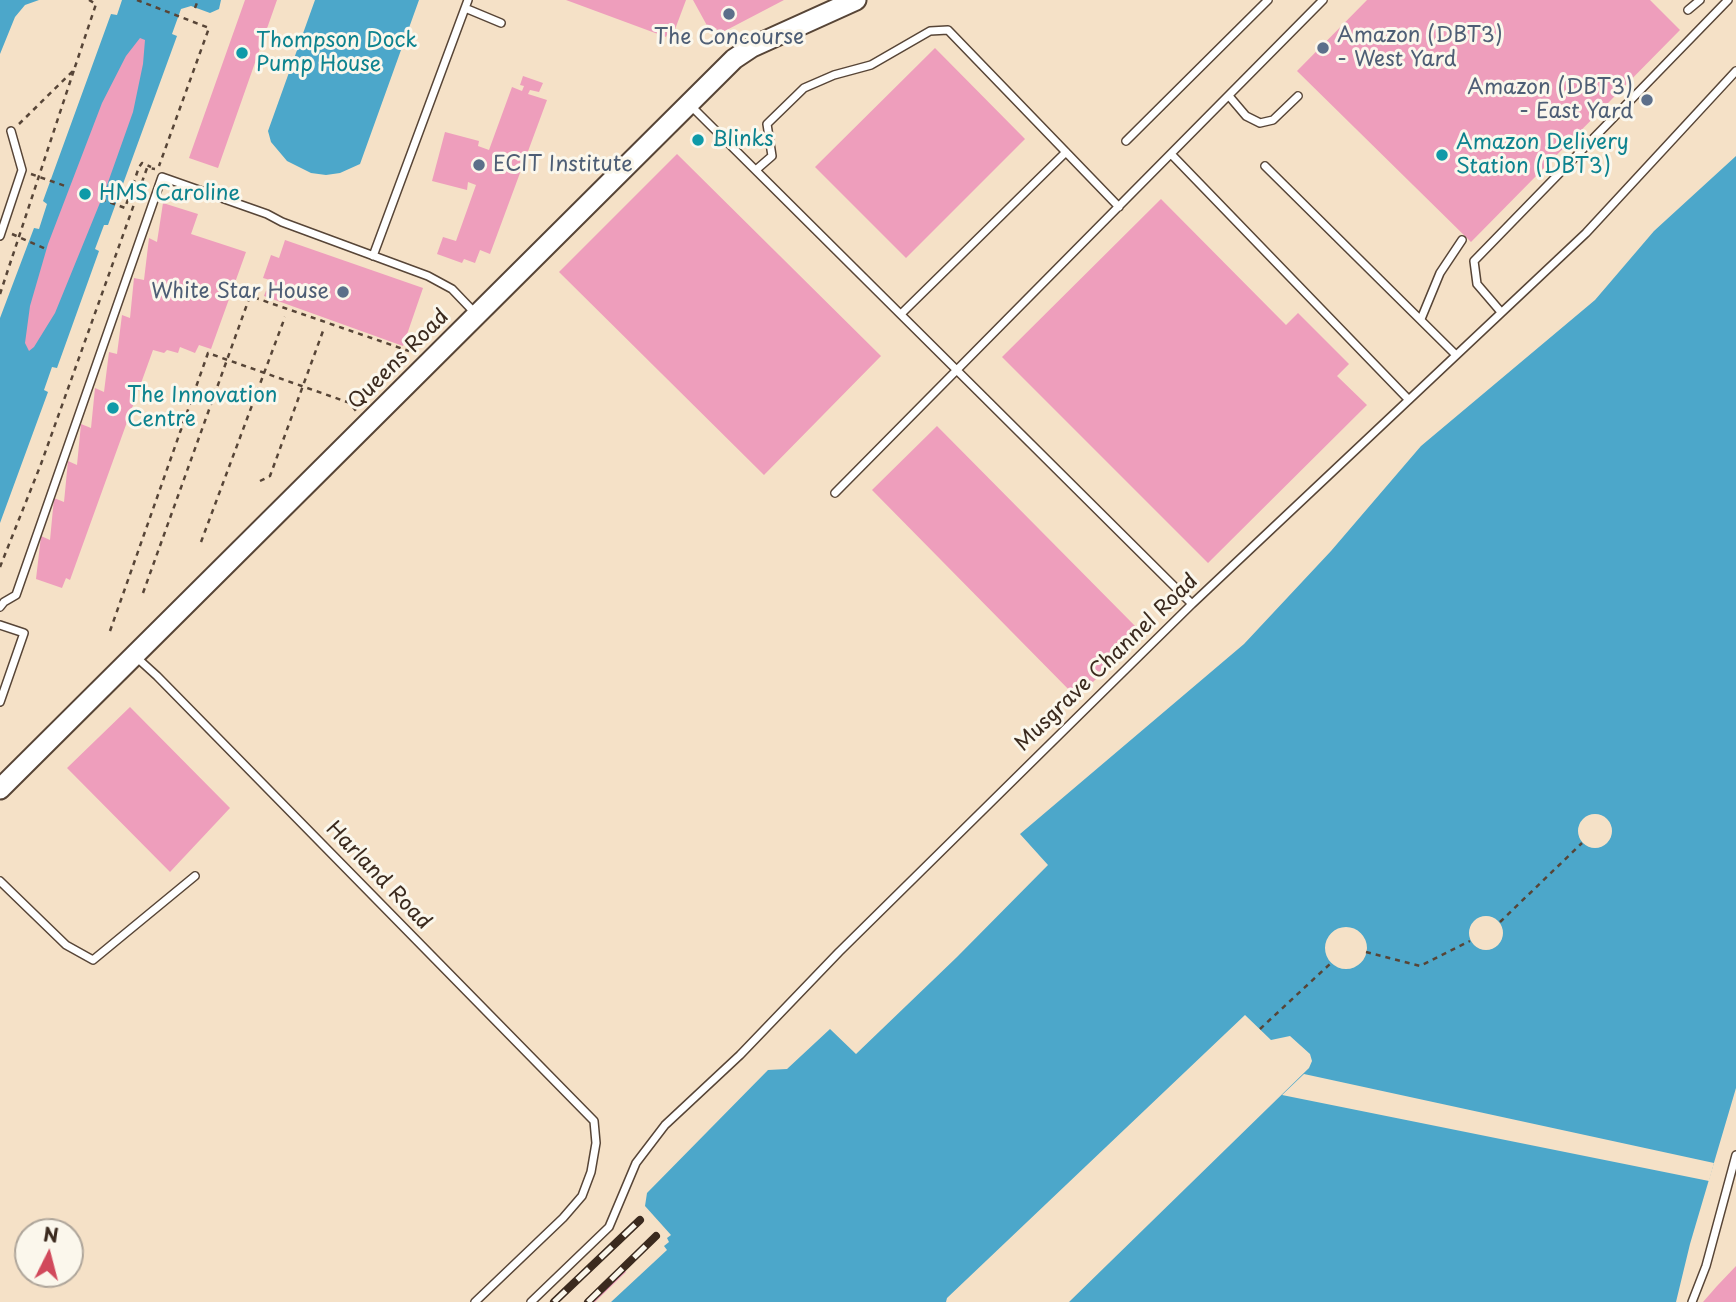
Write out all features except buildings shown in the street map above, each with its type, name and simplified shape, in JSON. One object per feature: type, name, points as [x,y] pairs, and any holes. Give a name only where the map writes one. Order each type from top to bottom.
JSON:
[{"type":"street","name":"Queens Road","points":[[0,789],[734,59],[752,47],[856,0]]},
{"type":"lane","points":[[1126,141],[1268,0]]},
{"type":"lane","points":[[835,493],[1323,0]]},
{"type":"lane","points":[[1688,10],[1700,0]]},
{"type":"lane","points":[[1501,312],[1477,284],[1474,261],[1728,0]]},
{"type":"lane","points":[[373,257],[467,4],[501,23]]},
{"type":"lane","points":[[757,169],[772,156],[768,124],[804,88],[834,75],[871,65],[930,31],[948,30],[1119,207]]},
{"type":"lane","name":"Musgrave Channel Road","points":[[531,1302],[609,1227],[636,1163],[665,1125],[740,1055],[907,884],[1192,604],[1587,233],[1736,71]]},
{"type":"lane","points":[[1229,96],[1247,116],[1260,123],[1273,120],[1298,96]]},
{"type":"lane","points":[[690,104],[1192,604]]},
{"type":"lane","points":[[1,233],[22,170],[11,131]]},
{"type":"lane","points":[[901,314],[1066,152]]},
{"type":"lane","points":[[1172,155],[1408,399]]},
{"type":"lane","points":[[1265,166],[1456,355]]},
{"type":"lane","points":[[0,607],[16,595],[162,177],[428,276],[452,289],[477,315]]},
{"type":"lane","points":[[1421,319],[1440,273],[1462,240]]},
{"type":"lane","points":[[0,625],[24,633],[0,702]]},
{"type":"lane","name":"Harland Road","points":[[135,656],[594,1121],[596,1143],[591,1172],[582,1196],[563,1218],[475,1302]]},
{"type":"lane","points":[[0,881],[66,945],[93,960],[195,876]]},
{"type":"lane","points":[[1692,1302],[1706,1266],[1736,1155]]},
{"type":"path","points":[[0,295],[97,2],[89,0]]},
{"type":"path","points":[[137,0],[209,28],[158,170]]},
{"type":"path","points":[[195,8],[198,0]]},
{"type":"path","points":[[11,131],[75,70]]},
{"type":"path","points":[[101,199],[125,208],[142,163],[158,170]]},
{"type":"path","points":[[0,567],[41,464],[147,168],[158,170]]},
{"type":"path","points":[[22,170],[68,187]]},
{"type":"path","points":[[1,233],[46,249]]},
{"type":"path","points":[[143,593],[250,296],[409,351]]},
{"type":"path","points":[[201,542],[285,317]]},
{"type":"path","points":[[260,481],[270,476],[323,331]]},
{"type":"path","points":[[110,631],[208,354],[349,403],[368,424]]},
{"type":"path","points":[[1500,922],[1582,843]]},
{"type":"path","points":[[1366,952],[1420,966],[1470,941]]},
{"type":"path","points":[[1260,1029],[1331,963]]},
{"type":"water","points":[[0,0],[39,0],[25,5],[15,17],[0,54]]},
{"type":"water","points":[[122,0],[221,0],[219,9],[210,13],[191,6],[181,9],[172,34],[177,36],[108,225],[104,225],[95,249],[99,251],[57,368],[52,367],[44,390],[48,392],[0,523],[0,318],[34,228],[39,229],[47,204],[43,201],[111,14],[117,15]]},
{"type":"water","points":[[315,0],[419,0],[360,164],[340,173],[326,175],[311,173],[287,161],[271,142],[268,131]]},
{"type":"water","points":[[1736,156],[1736,1088],[1690,1244],[1676,1302],[1069,1302],[1309,1068],[1312,1061],[1310,1054],[1290,1036],[1271,1040],[1245,1015],[947,1298],[946,1302],[611,1302],[667,1250],[664,1246],[671,1235],[645,1206],[647,1193],[768,1070],[787,1069],[830,1029],[856,1054],[1048,865],[1020,834],[1244,644],[1331,551],[1421,446],[1595,300],[1654,231]]},
{"type":"pier","points":[[1595,814],[1607,819],[1612,831],[1607,843],[1595,848],[1583,843],[1578,831],[1583,819]]},
{"type":"pier","points":[[1486,916],[1498,921],[1503,933],[1498,945],[1486,950],[1474,945],[1469,933],[1474,921]]},
{"type":"pier","points":[[1346,927],[1361,933],[1367,948],[1361,963],[1346,969],[1331,963],[1325,948],[1331,933]]},
{"type":"pier","points":[[1304,1074],[1714,1163],[1709,1181],[1282,1095]]},
{"type":"railway","points":[[554,1302],[640,1220]]},
{"type":"railway","points":[[588,1302],[656,1236]]},
{"type":"place","name":"The Concourse","points":[[729,14]]},
{"type":"place","name":"Amazon (DBT3) - West Yard","points":[[1323,48]]},
{"type":"place","name":"Thompson Dock Pump House","points":[[242,53]]},
{"type":"place","name":"Amazon (DBT3) - East Yard","points":[[1647,100]]},
{"type":"place","name":"Blinks","points":[[698,140]]},
{"type":"place","name":"Amazon Delivery Station (DBT3)","points":[[1442,155]]},
{"type":"place","name":"ECIT Institute","points":[[479,165]]},
{"type":"place","name":"HMS Caroline","points":[[85,194]]},
{"type":"place","name":"White Star House","points":[[343,292]]},
{"type":"place","name":"The Innovation Centre","points":[[113,408]]}]
